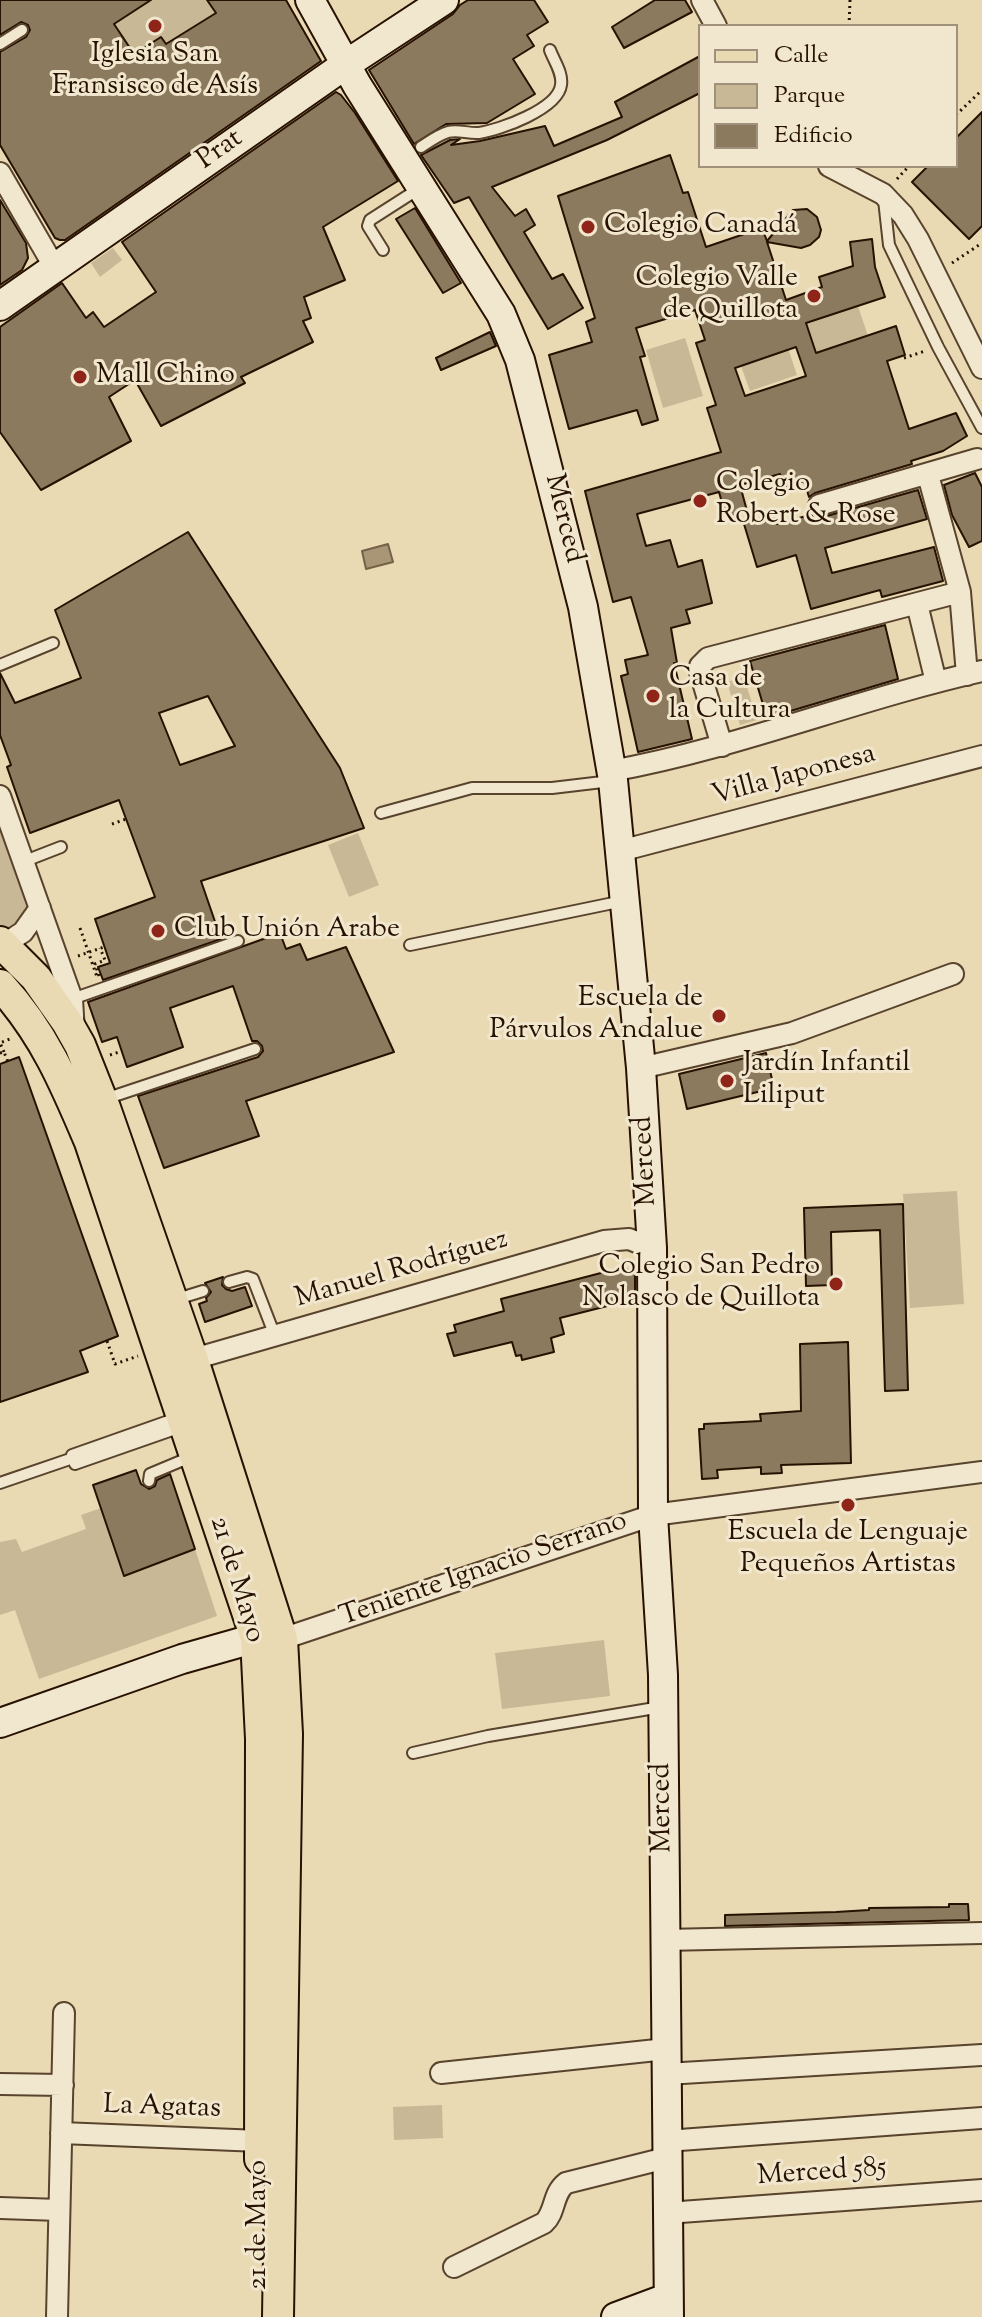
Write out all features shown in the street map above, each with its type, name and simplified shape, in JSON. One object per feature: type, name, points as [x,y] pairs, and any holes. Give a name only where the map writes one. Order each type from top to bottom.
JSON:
[{"type":"main road","name":"Merced","points":[[310,0],[345,65],[414,152],[421,188],[501,314],[520,360],[583,607],[612,776],[641,1068],[652,1248],[653,1515],[663,1706],[668,2308]]},
{"type":"main road","name":"Prat","points":[[0,306],[345,65],[444,0]]},
{"type":"main road","name":"21 de Mayo","points":[[2,943],[36,978],[75,1034],[102,1100],[172,1300],[173,1358],[184,1421],[269,1638],[261,1739],[260,2317]]},
{"type":"main road","name":"21 de Mayo","points":[[0,985],[33,1025],[57,1065],[90,1142],[173,1358],[269,1638],[287,1734],[278,2317]]},
{"type":"main road","name":"Teniente Ignacio Serrano","points":[[0,1723],[182,1659],[269,1638]]},
{"type":"main road","points":[[616,2317],[668,2308]]},
{"type":"street","points":[[702,0],[715,24]]},
{"type":"street","points":[[833,168],[883,194],[903,215],[982,368]]},
{"type":"street","points":[[0,173],[55,268]]},
{"type":"street","points":[[819,505],[977,459]]},
{"type":"street","points":[[612,776],[974,673],[960,592],[928,475]]},
{"type":"street","points":[[722,746],[700,672],[700,666],[708,658],[960,592]]},
{"type":"street","points":[[917,604],[936,682]]},
{"type":"street","name":"Villa Japonesa","points":[[620,851],[982,756]]},
{"type":"street","name":"21 de Mayo","points":[[0,796],[72,999],[75,1034]]},
{"type":"street","name":"21 de Mayo","points":[[2,943],[23,932],[40,908]]},
{"type":"street","points":[[641,1068],[792,1033],[953,974]]},
{"type":"street","name":"Manuel Rodríguez","points":[[173,1358],[276,1338],[604,1241],[629,1239],[652,1248]]},
{"type":"street","name":"Teniente Ignacio Serrano","points":[[269,1638],[653,1515],[982,1472]]},
{"type":"street","points":[[665,1940],[982,1933]]},
{"type":"street","name":"La Agatas","points":[[57,2317],[64,2013]]},
{"type":"street","points":[[441,2073],[666,2062],[982,2055]]},
{"type":"street","name":"La Agatas","points":[[0,2084],[63,2085]]},
{"type":"street","points":[[454,2267],[544,2223],[551,2214],[559,2189],[566,2183],[666,2150],[982,2118]]},
{"type":"street","name":"La Agatas","points":[[61,2133],[260,2141]]},
{"type":"street","name":"Merced 585","points":[[667,2213],[982,2190]]},
{"type":"street","points":[[0,2208],[59,2210]]},
{"type":"lane","points":[[0,44],[22,30]]},
{"type":"lane","points":[[414,152],[444,133],[477,133],[551,105],[561,88],[560,74],[550,50]]},
{"type":"lane","points":[[383,250],[368,226],[370,220],[421,188]]},
{"type":"lane","points":[[883,194],[889,245],[938,347],[982,428]]},
{"type":"lane","points":[[0,665],[53,643]]},
{"type":"lane","points":[[381,813],[472,788],[552,788],[612,776]]},
{"type":"lane","points":[[25,861],[61,847]]},
{"type":"lane","points":[[410,945],[625,901]]},
{"type":"lane","points":[[72,999],[101,984],[238,941]]},
{"type":"lane","points":[[102,1100],[255,1049]]},
{"type":"lane","points":[[229,1282],[247,1277],[253,1279],[276,1338]]},
{"type":"lane","points":[[172,1300],[203,1291]]},
{"type":"lane","points":[[0,1483],[184,1421]]},
{"type":"lane","points":[[149,1481],[150,1474],[156,1470],[196,1455]]},
{"type":"lane","points":[[413,1753],[488,1736],[663,1706]]},
{"type":"path","points":[[849,24],[850,0]]},
{"type":"path","points":[[958,113],[982,90]]},
{"type":"path","points":[[935,274],[982,243]]},
{"type":"path","points":[[904,358],[929,350]]},
{"type":"path","points":[[112,824],[126,819]]},
{"type":"path","points":[[80,928],[101,984]]},
{"type":"path","points":[[73,958],[102,948],[105,960],[95,964],[101,984]]},
{"type":"path","points":[[107,1056],[122,1051]]},
{"type":"path","points":[[0,1053],[4,1052],[8,1062]]},
{"type":"path","points":[[107,1341],[115,1364],[173,1358]]},
{"type":"green space","name":"Iglesia San Fransisco de Asís","points":[[97,0],[112,0],[124,18],[144,5],[142,0],[207,0],[216,13],[166,44],[161,37],[134,54]]},
{"type":"green space","points":[[113,248],[122,260],[100,277],[91,263]]},
{"type":"green space","points":[[858,306],[868,336],[816,353],[806,323]]},
{"type":"green space","points":[[685,338],[703,396],[663,408],[646,350]]},
{"type":"green space","points":[[785,339],[797,375],[750,391],[737,355]]},
{"type":"green space","points":[[744,677],[757,720],[740,725],[727,682]]},
{"type":"green space","points":[[0,823],[26,893],[28,909],[16,929],[5,931],[0,928]]},
{"type":"green space","points":[[358,833],[379,885],[349,897],[328,845]]},
{"type":"green space","points":[[957,1191],[964,1304],[910,1308],[903,1194]]},
{"type":"green space","points":[[101,1508],[124,1576],[195,1549],[217,1616],[39,1679],[15,1610],[0,1615],[0,1542],[16,1539],[22,1552],[86,1529],[81,1515]]},
{"type":"green space","points":[[604,1640],[610,1696],[502,1709],[495,1653]]},
{"type":"green space","points":[[442,2105],[443,2138],[394,2140],[393,2107]]},
{"type":"shaded area","points":[[388,544],[393,562],[366,569],[362,551]]},
{"type":"building","points":[[0,0],[151,0],[114,24],[134,54],[161,37],[166,44],[216,13],[207,0],[286,0],[321,61],[65,240],[60,240],[55,238],[0,145],[0,52],[26,37],[30,30],[28,25],[21,22],[0,35]]},
{"type":"building","points":[[468,0],[534,0],[548,22],[527,35],[534,46],[513,59],[535,94],[487,123],[446,124],[414,144],[369,70],[453,14]]},
{"type":"building","points":[[655,0],[685,0],[692,12],[624,48],[612,27]]},
{"type":"building","points":[[698,57],[698,94],[607,140],[492,187],[515,216],[526,209],[535,225],[524,232],[552,279],[563,274],[583,308],[548,329],[469,197],[454,203],[421,155],[450,140],[460,139],[451,145],[480,141],[545,126],[554,146],[622,117],[615,102]]},
{"type":"building","points":[[336,92],[355,113],[398,181],[323,227],[345,280],[304,297],[311,318],[303,321],[313,342],[241,377],[245,383],[161,426],[135,380],[109,397],[131,441],[41,490],[0,432],[0,327],[62,283],[86,318],[93,312],[104,327],[156,292],[122,242]]},
{"type":"building","points":[[982,112],[982,226],[969,239],[912,182],[926,168],[958,168],[958,136]]},
{"type":"building","points":[[670,155],[683,193],[688,192],[706,247],[762,228],[767,241],[793,210],[807,209],[817,217],[821,230],[819,237],[810,245],[801,248],[767,242],[786,300],[822,287],[819,277],[853,266],[850,242],[872,239],[875,267],[885,297],[806,323],[816,353],[896,326],[905,355],[887,361],[909,429],[956,413],[967,436],[943,451],[911,461],[912,464],[809,497],[804,481],[784,487],[780,474],[740,485],[747,511],[726,517],[719,492],[637,514],[646,546],[670,540],[678,567],[702,560],[712,603],[686,610],[690,623],[671,628],[677,663],[674,663],[692,739],[638,752],[621,676],[628,674],[625,660],[648,655],[631,597],[613,602],[585,491],[721,452],[707,408],[716,405],[696,343],[705,340],[695,310],[636,328],[645,356],[640,357],[658,420],[642,425],[637,410],[569,429],[549,355],[592,342],[586,322],[595,318],[558,196]],"holes":[[[796,347],[806,376],[745,396],[735,368]]]},
{"type":"building","points":[[0,200],[26,243],[28,258],[22,270],[0,285]]},
{"type":"building","points":[[415,208],[461,283],[443,293],[396,219]]},
{"type":"building","points":[[490,332],[496,346],[441,370],[436,358]]},
{"type":"building","points":[[975,473],[982,487],[982,541],[969,547],[952,515],[944,485]]},
{"type":"building","points":[[918,490],[927,519],[825,548],[832,573],[934,547],[943,581],[882,597],[880,590],[811,609],[796,555],[757,567],[744,524],[774,514],[777,524],[810,515],[823,517]]},
{"type":"building","points":[[188,532],[340,768],[364,828],[201,881],[221,939],[103,980],[98,967],[110,963],[95,919],[155,897],[119,800],[30,833],[7,767],[11,765],[0,735],[0,673],[15,703],[81,678],[55,610]],"holes":[[[208,696],[235,746],[180,765],[159,713]]]},
{"type":"building","points":[[885,625],[898,679],[767,718],[750,661]]},
{"type":"building","points":[[280,933],[286,949],[300,944],[307,960],[346,947],[394,1052],[246,1101],[259,1136],[164,1168],[138,1096],[258,1057],[263,1051],[262,1046],[252,1041],[233,986],[170,1008],[183,1047],[127,1067],[117,1037],[102,1042],[88,1002]]},
{"type":"building","name":"Jardín Infantil Liliput","points":[[766,1053],[774,1088],[687,1109],[679,1074]]},
{"type":"building","points":[[19,1057],[118,1336],[80,1351],[88,1372],[0,1402],[0,1064]]},
{"type":"building","points":[[903,1204],[908,1390],[885,1391],[880,1230],[831,1232],[832,1285],[806,1286],[804,1208]]},
{"type":"building","points":[[624,1267],[635,1275],[635,1299],[560,1318],[564,1334],[551,1338],[554,1352],[522,1360],[521,1355],[516,1356],[512,1342],[454,1356],[447,1334],[456,1332],[454,1325],[504,1311],[501,1299]]},
{"type":"building","points":[[223,1277],[222,1285],[226,1289],[232,1291],[245,1287],[252,1306],[205,1322],[199,1304],[207,1301],[211,1292],[205,1283]]},
{"type":"building","points":[[848,1342],[851,1463],[781,1465],[782,1473],[761,1474],[761,1467],[717,1470],[718,1478],[702,1479],[699,1429],[704,1429],[704,1424],[761,1421],[760,1414],[801,1411],[800,1344]]},
{"type":"building","points":[[136,1470],[141,1484],[149,1489],[155,1486],[157,1480],[170,1474],[195,1549],[124,1576],[93,1485]]},
{"type":"building","points":[[949,1904],[968,1904],[969,1920],[725,1926],[725,1915],[949,1907]]},
{"type":"place","name":"Iglesia San Fransisco de Asís","points":[[155,26]]},
{"type":"place","name":"Colegio Canadá","points":[[588,227]]},
{"type":"place","name":"Colegio Valle de Quillota","points":[[814,296]]},
{"type":"place","name":"Mall Chino","points":[[80,377]]},
{"type":"place","name":"Colegio Robert & Rose","points":[[700,501]]},
{"type":"place","name":"Casa de la Cultura","points":[[653,696]]},
{"type":"place","name":"Club Unión Arabe","points":[[158,931]]},
{"type":"place","name":"Escuela de Párvulos Andalue","points":[[719,1016]]},
{"type":"place","name":"Jardín Infantil Liliput","points":[[727,1081]]},
{"type":"place","name":"Colegio San Pedro Nolasco de Quillota","points":[[836,1284]]},
{"type":"place","name":"Escuela de Lenguaje Pequeños Artistas","points":[[848,1505]]}]
